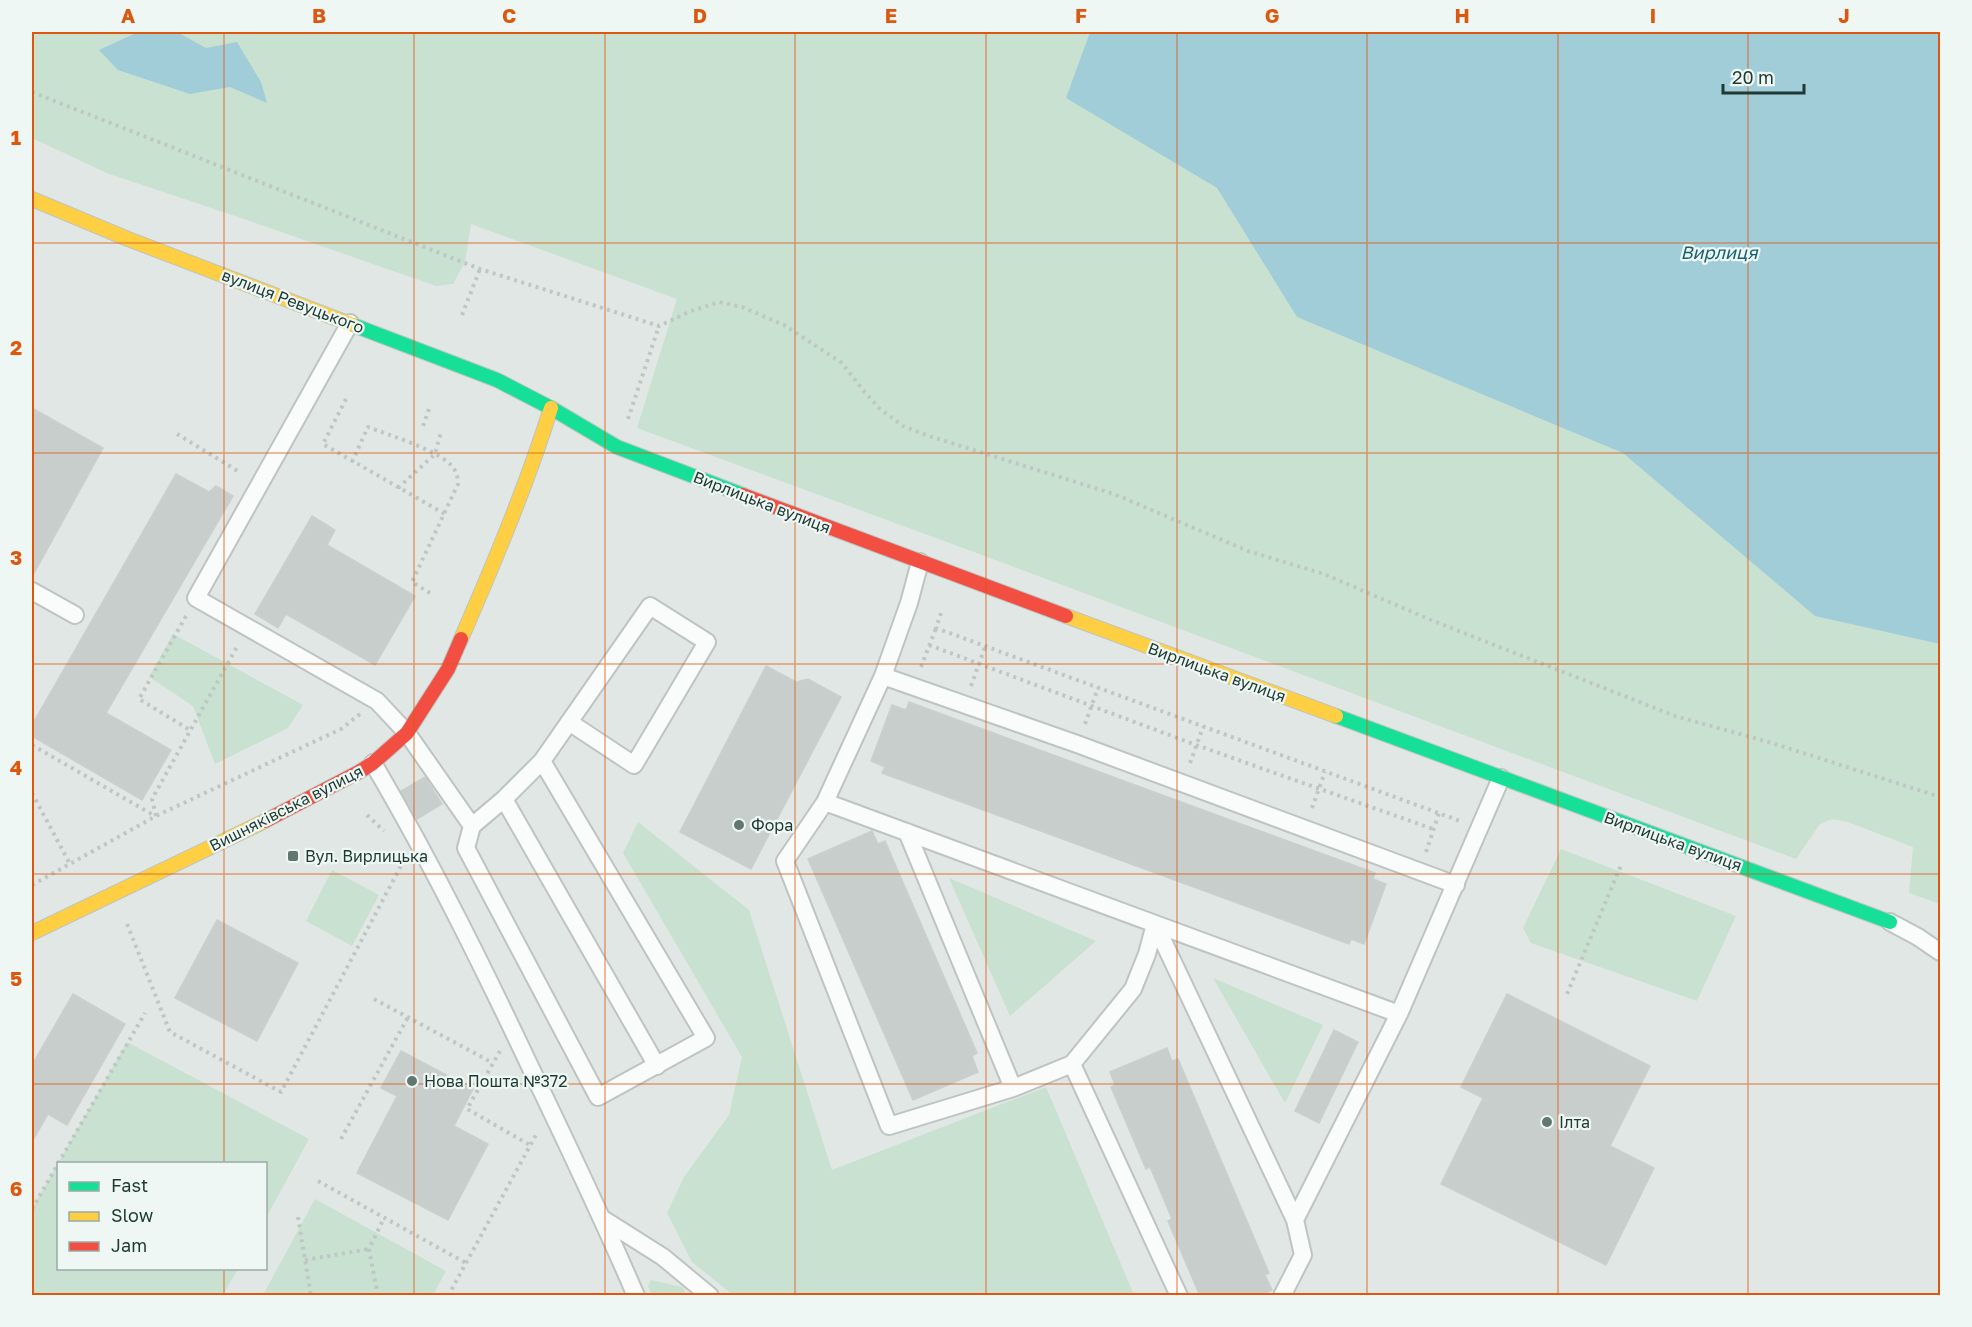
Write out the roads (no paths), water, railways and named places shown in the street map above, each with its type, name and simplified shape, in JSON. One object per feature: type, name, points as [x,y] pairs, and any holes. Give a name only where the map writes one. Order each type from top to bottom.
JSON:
[{"type":"street","name":"вулиця Ревуцького","points":[[32,199],[128,239],[497,380],[551,408]]},
{"type":"street","name":"Вирлицька вулиця","points":[[551,408],[617,447],[920,562],[1890,922]]},
{"type":"street","name":"Вишняківська вулиця","points":[[32,933],[279,814],[373,763],[407,733],[448,669],[516,509],[551,408]]},
{"type":"lane","points":[[350,322],[196,598],[377,701],[407,733],[472,826]]},
{"type":"lane","points":[[920,562],[909,603],[883,676],[825,802],[784,861],[889,1126],[1013,1088],[1072,1064],[1133,989],[1147,954],[1155,924]]},
{"type":"lane","points":[[32,591],[75,615]]},
{"type":"lane","points":[[542,761],[706,1038],[598,1097],[466,848],[472,826],[504,799],[542,761],[569,722],[650,606],[707,642],[634,765],[569,722]]},
{"type":"lane","points":[[883,676],[1077,744],[1456,885]]},
{"type":"lane","points":[[373,763],[416,838],[513,1028],[603,1219],[636,1296]]},
{"type":"lane","points":[[1295,1220],[1399,1014],[1501,778]]},
{"type":"lane","points":[[504,799],[657,1066]]},
{"type":"lane","points":[[825,802],[1399,1014]]},
{"type":"lane","points":[[906,832],[1013,1088]]},
{"type":"lane","points":[[1890,922],[1941,952]]},
{"type":"lane","points":[[1155,924],[1295,1220],[1303,1255],[1281,1296]]},
{"type":"lane","points":[[1072,1064],[1179,1296]]},
{"type":"lane","points":[[603,1219],[663,1257],[710,1296]]},
{"type":"water","points":[[138,32],[177,32],[206,48],[237,42],[261,82],[267,103],[230,87],[190,94],[118,70],[99,50]]},
{"type":"water","name":"Вирлиця","points":[[1090,32],[1940,32],[1940,644],[1815,616],[1623,453],[1297,317],[1217,188],[1066,98]]},
{"type":"place","name":"Фора","points":[[739,825]]},
{"type":"place","name":"Вул. Вирлицька","points":[[293,856]]},
{"type":"place","name":"Нова Пошта №372","points":[[412,1081]]},
{"type":"place","name":"Ілта","points":[[1547,1122]]}]
